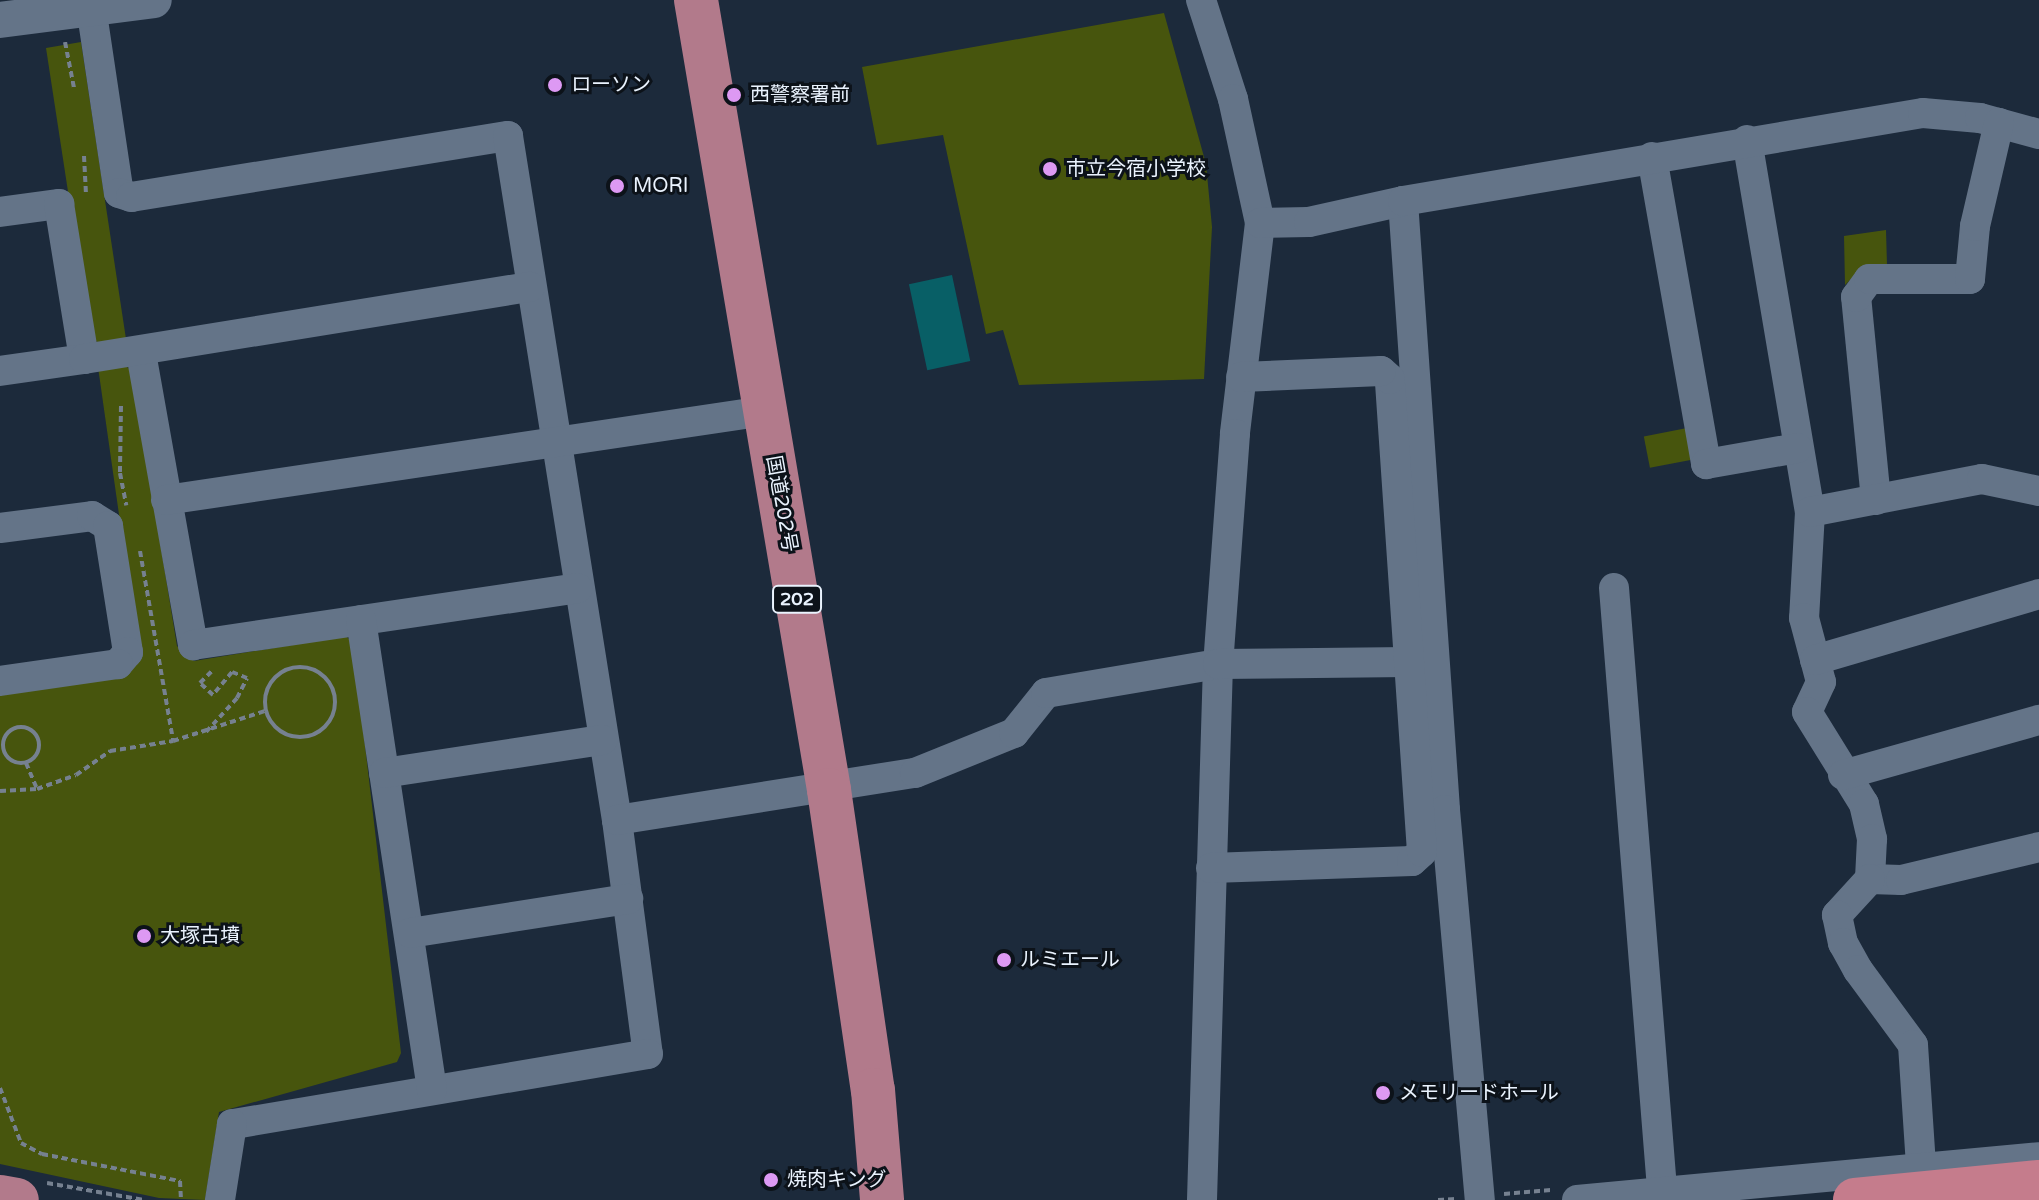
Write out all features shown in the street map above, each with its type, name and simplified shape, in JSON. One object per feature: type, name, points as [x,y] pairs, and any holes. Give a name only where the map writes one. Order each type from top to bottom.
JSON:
[{"type":"highway","name":"国道202号","points":[[696,0],[829,790],[873,1090],[882,1200]]},
{"type":"highway","points":[[1855,1200],[2039,1182]]},
{"type":"street","points":[[0,20],[91,4],[154,0]]},
{"type":"street","points":[[1201,0],[1233,99],[1260,223],[1241,377],[1218,664],[1202,1200]]},
{"type":"street","points":[[91,4],[119,193],[131,197],[508,136],[552,439],[617,820],[648,1054],[232,1124],[220,1200]]},
{"type":"street","points":[[1260,223],[1309,222],[1403,201],[1747,140],[1923,113],[1999,123],[2039,134]]},
{"type":"street","points":[[1876,500],[1856,297],[1869,279],[1970,279],[1975,226],[1999,123]]},
{"type":"street","points":[[1747,140],[1810,512],[1804,618],[1821,682],[1807,712],[1843,775],[1864,804],[1872,839],[1870,879],[1837,915],[1843,943],[1858,970],[1913,1045],[1921,1167]]},
{"type":"street","points":[[1652,157],[1706,464],[1798,448]]},
{"type":"street","points":[[1403,201],[1445,810],[1480,1200]]},
{"type":"street","points":[[0,212],[59,204],[84,359]]},
{"type":"street","points":[[0,371],[141,353],[530,287]]},
{"type":"street","points":[[141,353],[193,645],[578,588]]},
{"type":"street","points":[[1211,868],[1412,861],[1422,852],[1390,379],[1381,371],[1241,377]]},
{"type":"street","points":[[166,500],[552,439],[765,411]]},
{"type":"street","points":[[1810,512],[1982,479],[2039,491]]},
{"type":"street","points":[[0,528],[92,516],[108,526],[128,652],[118,664],[0,681]]},
{"type":"street","points":[[1614,588],[1662,1189]]},
{"type":"street","points":[[1815,660],[2039,594]]},
{"type":"street","points":[[361,620],[432,1090]]},
{"type":"street","points":[[617,820],[829,790],[915,773],[1014,733],[1046,693],[1218,664],[1409,662]]},
{"type":"street","points":[[1843,775],[2039,720]]},
{"type":"street","points":[[384,773],[603,740]]},
{"type":"street","points":[[1870,879],[1901,880],[2039,847]]},
{"type":"street","points":[[410,933],[628,899]]},
{"type":"street","points":[[1577,1200],[1662,1189],[2039,1157]]},
{"type":"path","points":[[205,734],[237,698],[247,678],[232,672],[213,695],[200,683],[220,657],[218,642]]},
{"type":"path","points":[[292,666],[319,671],[336,693],[332,721],[309,737],[281,733],[265,711],[269,683],[292,666]]},
{"type":"path","points":[[160,667],[173,741]]},
{"type":"path","points":[[336,693],[347,693]]},
{"type":"path","points":[[0,791],[37,789],[76,775],[110,751],[205,734],[265,711]]},
{"type":"path","points":[[17,726],[32,729],[40,741],[37,755],[26,763],[11,761],[3,749],[5,735],[17,726]]},
{"type":"path","points":[[26,763],[37,789]]},
{"type":"path","points":[[0,1088],[21,1143],[42,1154],[180,1181],[181,1200]]},
{"type":"path","points":[[18,1192],[143,1200]]},
{"type":"green space","name":"市立今宿小学校","points":[[1164,13],[1206,164],[1212,227],[1204,379],[1019,385],[1003,330],[986,334],[943,135],[877,145],[862,67]]},
{"type":"green space","points":[[81,42],[126,339],[99,344],[90,335],[46,48]]},
{"type":"green space","points":[[1886,230],[1887,265],[1859,271],[1845,285],[1844,236]]},
{"type":"green space","points":[[122,363],[132,371],[177,646],[194,661],[346,636],[353,643],[401,1053],[397,1062],[219,1112],[205,1200],[159,1198],[0,1164],[0,690],[139,655],[98,367]]},
{"type":"green space","points":[[1687,428],[1693,459],[1650,468],[1644,436]]},
{"type":"shaded area","points":[[952,275],[970,361],[927,370],[909,284]]},
{"type":"place","name":"ローソン","points":[[555,85]]},
{"type":"place","name":"西警察署前","points":[[734,95]]},
{"type":"place","name":"市立今宿小学校","points":[[1050,169]]},
{"type":"place","name":"MORI","points":[[617,186]]},
{"type":"place","name":"大塚古墳","points":[[144,936]]},
{"type":"place","name":"ルミエール","points":[[1004,960]]},
{"type":"place","name":"メモリードホール","points":[[1383,1093]]},
{"type":"place","name":"焼肉キング","points":[[771,1180]]}]
